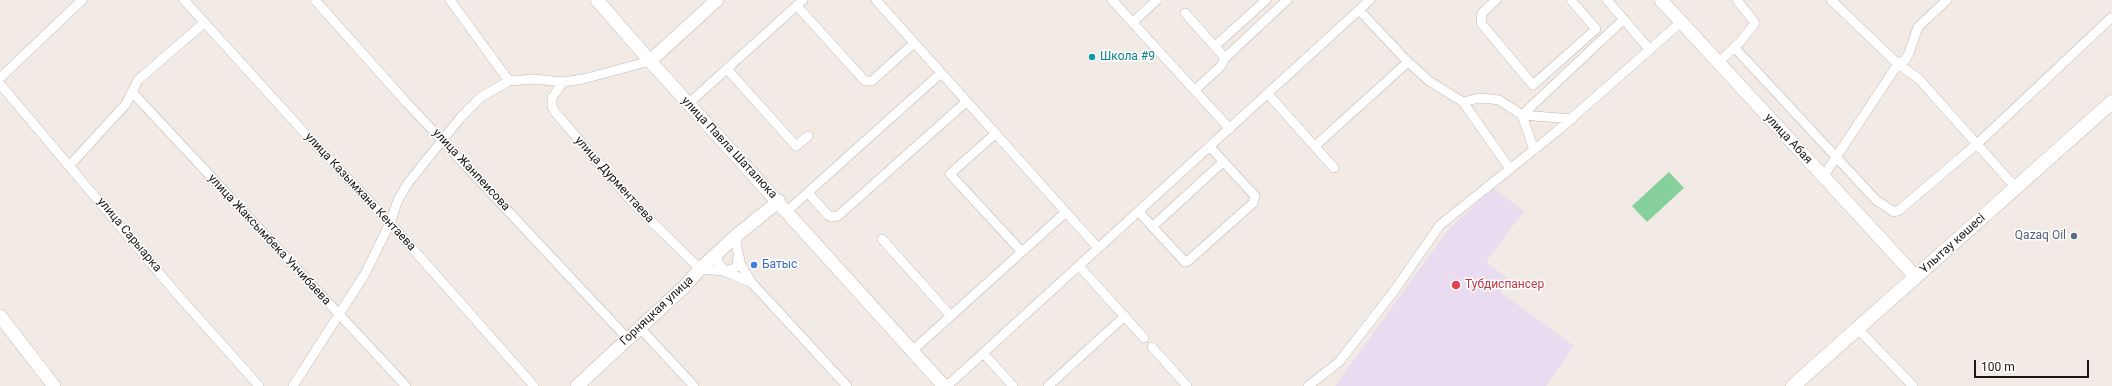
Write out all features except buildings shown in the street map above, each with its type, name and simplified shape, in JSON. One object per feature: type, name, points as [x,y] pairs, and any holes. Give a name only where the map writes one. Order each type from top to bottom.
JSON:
[{"type":"main road","name":"Ұлытау көшесі","points":[[1793,386],[2112,102]]},
{"type":"street","points":[[0,78],[82,0]]},
{"type":"street","name":"улица Казымхана Кентаева","points":[[184,0],[390,223],[534,386]]},
{"type":"street","name":"улица Жанпеисова","points":[[315,0],[443,141],[628,339]]},
{"type":"street","points":[[450,0],[509,81]]},
{"type":"street","name":"улица Павла Шаталюка","points":[[598,0],[688,104],[778,201],[737,235]]},
{"type":"street","points":[[293,386],[365,274],[390,223],[398,200],[408,183],[461,117],[481,97],[509,81],[534,79],[563,82],[584,79],[650,61],[717,0]]},
{"type":"street","points":[[876,0],[1098,248]]},
{"type":"street","points":[[1112,0],[1230,129]]},
{"type":"street","points":[[1132,22],[1157,0]]},
{"type":"street","points":[[1215,46],[1266,0]]},
{"type":"street","points":[[1195,90],[1221,66],[1225,58],[1287,0]]},
{"type":"street","points":[[778,201],[786,212],[912,351],[946,386],[1139,212],[1370,0]]},
{"type":"street","points":[[1496,0],[1482,13],[1481,23],[1533,85],[1596,29],[1572,0]]},
{"type":"street","points":[[1607,0],[1650,50]]},
{"type":"street","name":"улица Абая","points":[[1661,0],[1916,277]]},
{"type":"street","points":[[1718,62],[1756,23],[1737,0]]},
{"type":"street","points":[[1832,0],[1898,64],[1919,79],[2016,188]]},
{"type":"street","points":[[1823,177],[1838,158],[1898,64],[1905,60],[1909,54],[1918,27],[1948,0]]},
{"type":"street","points":[[688,104],[800,3],[865,81],[872,81],[914,43]]},
{"type":"street","points":[[1359,10],[1408,62],[1429,81],[1463,102],[1510,169]]},
{"type":"street","points":[[1185,13],[1225,58]]},
{"type":"street","points":[[1734,47],[1876,200],[1889,210],[1898,211],[1977,144],[2112,17]]},
{"type":"street","points":[[1522,115],[1624,20]]},
{"type":"street","points":[[1308,386],[1339,362],[1394,291],[1440,225],[1572,119],[1681,22]]},
{"type":"street","points":[[70,164],[113,119],[133,93],[138,80],[204,23]]},
{"type":"street","points":[[1315,146],[1408,62]]},
{"type":"street","points":[[727,69],[796,146],[808,136]]},
{"type":"street","points":[[786,212],[941,73]]},
{"type":"street","name":"улица Дурментаева","points":[[563,82],[552,98],[552,106],[555,112],[634,204],[700,269]]},
{"type":"street","name":"улица Сарыарка","points":[[0,84],[70,164],[176,293],[258,386]]},
{"type":"street","name":"улица Жаксымбека Унчибаева","points":[[133,93],[406,386]]},
{"type":"street","points":[[1268,94],[1334,168]]},
{"type":"street","points":[[1463,102],[1479,98],[1499,100],[1522,115],[1572,119]]},
{"type":"street","points":[[808,192],[828,215],[831,217],[838,216],[966,102]]},
{"type":"street","points":[[1522,115],[1534,150]]},
{"type":"street","points":[[995,134],[950,174],[1022,252]]},
{"type":"street","points":[[1139,212],[1184,262],[1188,261],[1253,203],[1255,196],[1210,147]]},
{"type":"street","points":[[1152,227],[1223,162]]},
{"type":"street","points":[[912,351],[1066,212]]},
{"type":"street","points":[[737,235],[737,248],[741,265],[752,283],[847,386]]},
{"type":"street","name":"Горняцкая улица","points":[[577,386],[684,287],[700,269],[737,235]]},
{"type":"street","points":[[882,239],[951,316]]},
{"type":"street","points":[[700,269],[724,271],[733,270],[737,266],[739,258],[734,250],[721,250],[718,262],[724,271],[752,283]]},
{"type":"street","points":[[1079,266],[1144,338]]},
{"type":"street","points":[[0,316],[54,386]]},
{"type":"street","points":[[1048,386],[1125,316]]},
{"type":"street","points":[[640,328],[694,386]]},
{"type":"street","points":[[1857,328],[1913,386]]},
{"type":"street","points":[[1152,347],[1187,386]]},
{"type":"street","points":[[983,353],[1013,386]]},
{"type":"shaded area","name":"Тубдиспансер","points":[[1493,188],[1524,211],[1486,262],[1509,279],[1500,292],[1574,346],[1546,386],[1335,386],[1447,231]]},
{"type":"green space","points":[[1669,172],[1684,188],[1647,222],[1632,206]]},
{"type":"place","name":"Школа #9","points":[[1092,57]]},
{"type":"place","name":"Qazaq Oil","points":[[2074,236]]},
{"type":"place","name":"Батыс","points":[[754,265]]},
{"type":"place","name":"Тубдиспансер","points":[[1456,285]]}]
